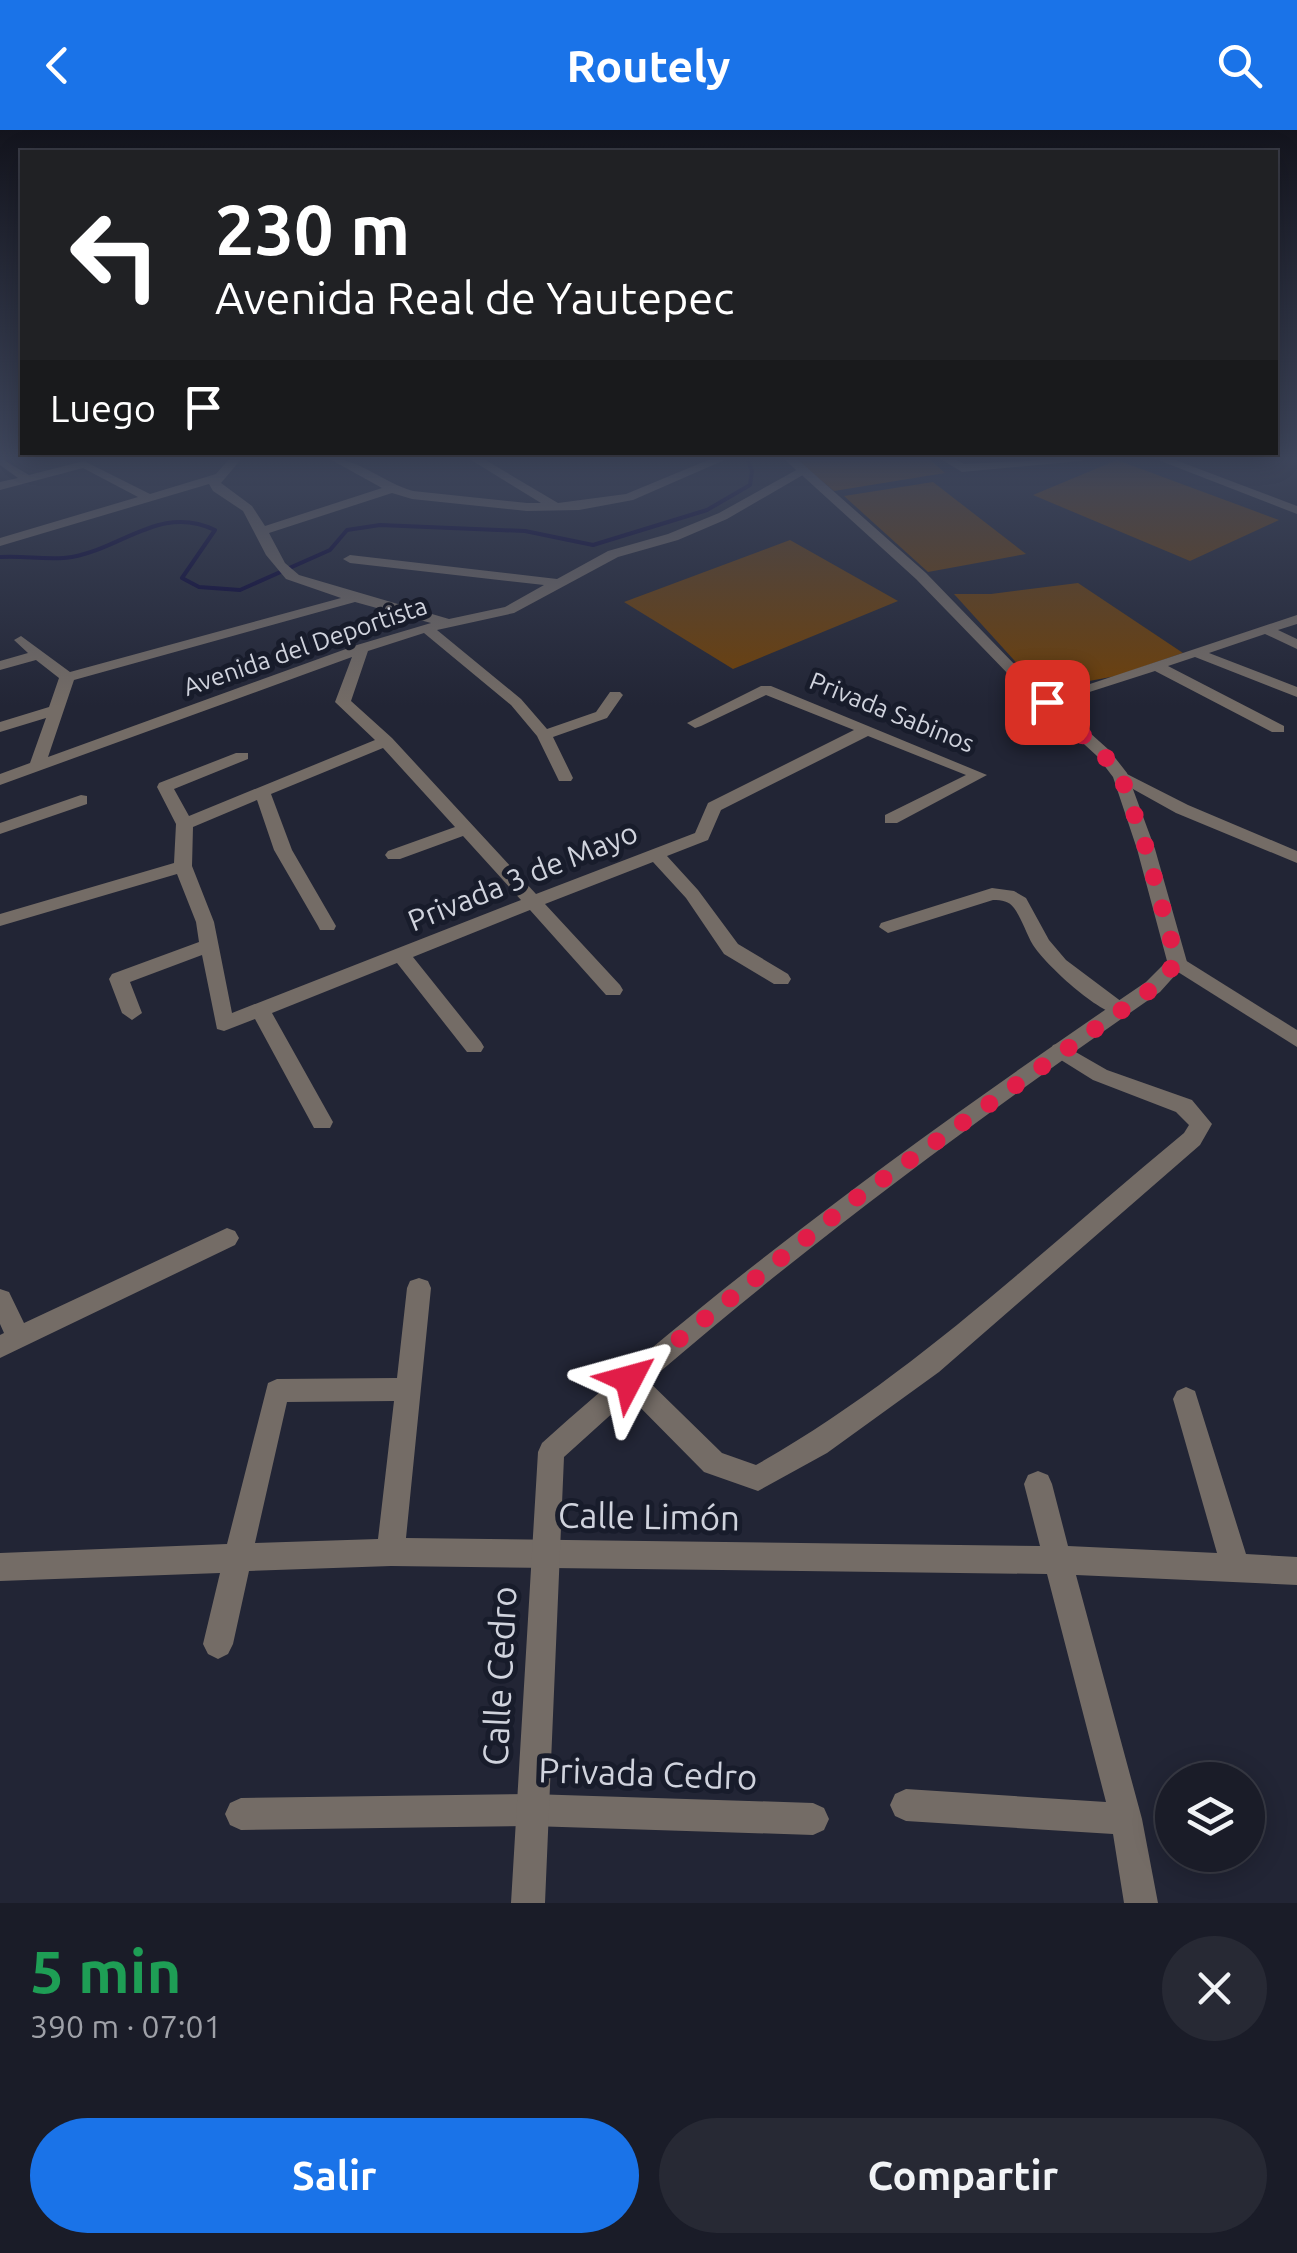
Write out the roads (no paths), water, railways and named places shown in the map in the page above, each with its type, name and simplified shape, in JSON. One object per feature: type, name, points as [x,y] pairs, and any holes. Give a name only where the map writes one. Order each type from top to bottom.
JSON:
[{"type":"street","points":[[267,541],[292,576],[355,598],[455,623]]},
{"type":"street","name":"Avenida del Deportista","points":[[0,780],[362,648],[426,628],[509,610],[614,554],[652,541]]},
{"type":"street","points":[[882,541],[1102,753],[1121,776],[1146,848],[1177,962],[1297,1040]]},
{"type":"street","points":[[350,559],[558,583]]},
{"type":"street","points":[[67,678],[355,598]]},
{"type":"street","points":[[1047,702],[1297,619]]},
{"type":"street","points":[[426,628],[516,702],[544,735],[565,778]]},
{"type":"street","points":[[1266,629],[1297,644]]},
{"type":"street","points":[[21,640],[67,678]]},
{"type":"street","points":[[362,648],[343,702],[386,742],[613,990]]},
{"type":"street","points":[[1194,652],[1297,692]]},
{"type":"street","points":[[0,666],[40,654]]},
{"type":"street","points":[[1157,666],[1278,729]]},
{"type":"street","points":[[37,767],[67,678]]},
{"type":"street","name":"Privada Sabinos","points":[[695,722],[766,689],[979,775],[891,820]]},
{"type":"street","points":[[544,735],[602,715],[615,695]]},
{"type":"street","points":[[0,727],[55,710]]},
{"type":"street","name":"Privada 3 de Mayo","points":[[208,946],[224,1024],[702,836],[714,807],[867,730]]},
{"type":"street","points":[[186,824],[386,742]]},
{"type":"street","points":[[132,1013],[120,979],[208,946],[205,922],[183,866],[186,824],[165,787],[242,756]]},
{"type":"street","points":[[1121,776],[1182,809],[1297,858]]},
{"type":"street","points":[[262,792],[283,850],[327,926]]},
{"type":"street","points":[[0,829],[82,800]]},
{"type":"street","points":[[394,855],[466,829]]},
{"type":"street","points":[[656,854],[692,894],[731,950],[782,979]]},
{"type":"street","points":[[0,920],[183,866]]},
{"type":"street","points":[[888,927],[992,894],[1008,895],[1020,902],[1041,943],[1059,965],[1119,1010]]},
{"type":"street","points":[[401,954],[474,1047]]},
{"type":"street","points":[[1060,1050],[1100,1074],[1184,1106],[1201,1124],[1192,1138],[921,1369],[794,1460],[758,1478],[713,1463],[629,1379],[859,1196],[1060,1050],[1153,988],[1177,962]]},
{"type":"street","points":[[260,1010],[322,1122]]},
{"type":"street","points":[[0,1299],[10,1342],[227,1238]]},
{"type":"street","points":[[392,1552],[418,1288]]},
{"type":"street","name":"Calle Cedro","points":[[528,1903],[550,1452],[629,1379]]},
{"type":"street","points":[[218,1644],[277,1391],[409,1389]]},
{"type":"street","points":[[1186,1399],[1234,1566]]},
{"type":"street","points":[[1038,1484],[1126,1819],[1142,1903]]},
{"type":"street","name":"Calle Limón","points":[[0,1567],[392,1552],[1061,1560],[1297,1571]]},
{"type":"street","points":[[906,1806],[1126,1819]]},
{"type":"street","name":"Privada Cedro","points":[[241,1814],[531,1810],[813,1819]]},
{"type":"waterway","points":[[0,557],[72,557],[117,541]]},
{"type":"waterway","points":[[208,541],[182,578],[199,587],[240,590],[330,550],[338,541]]},
{"type":"waterway","points":[[572,541],[593,545],[607,541]]}]
